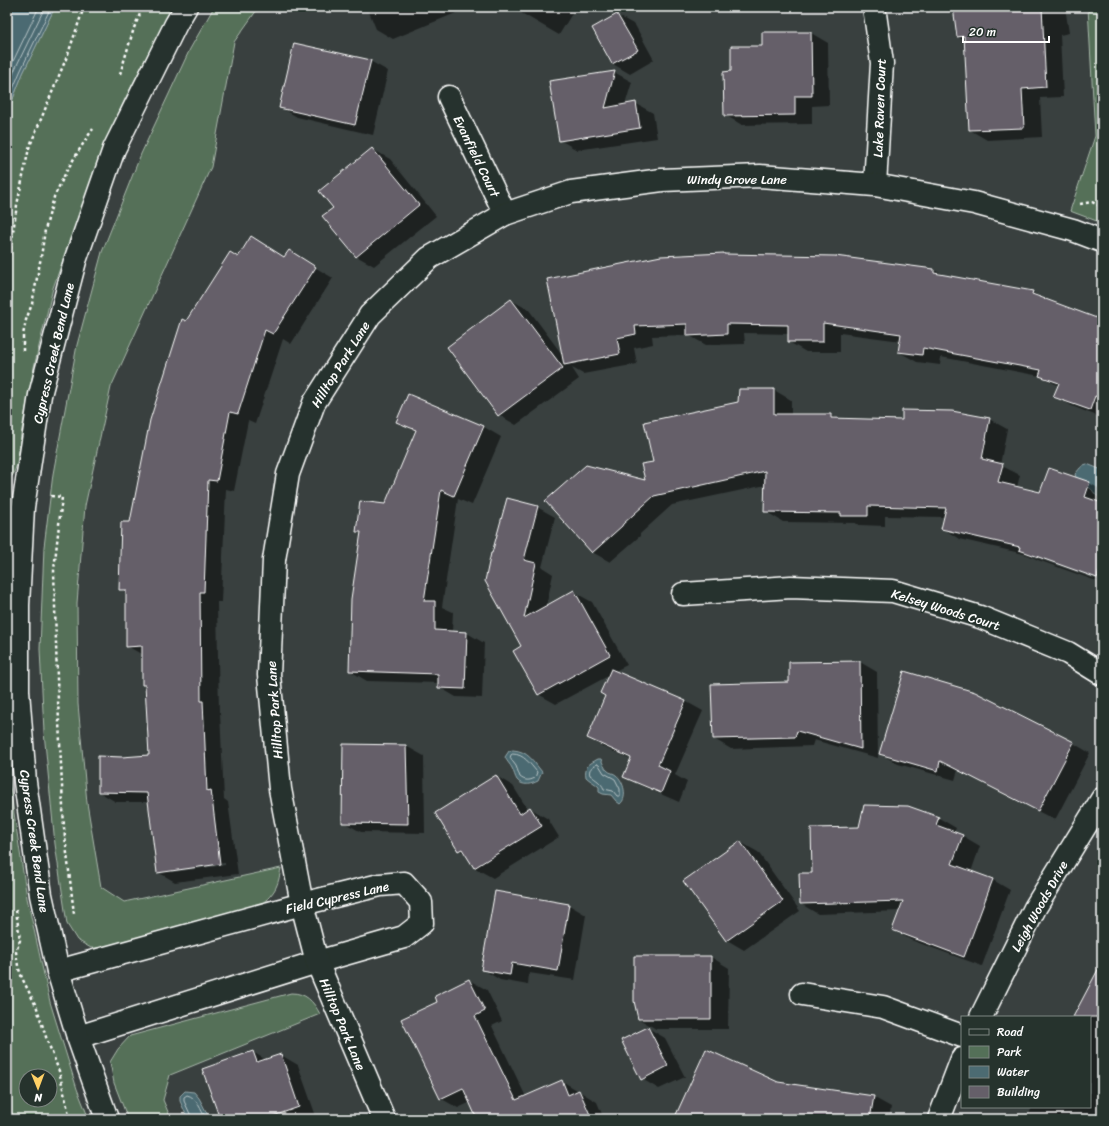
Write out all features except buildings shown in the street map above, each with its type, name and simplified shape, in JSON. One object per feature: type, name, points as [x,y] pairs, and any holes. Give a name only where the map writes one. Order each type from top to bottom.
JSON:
[{"type":"street","name":"Cypress Creek Bend Lane","points":[[107,1119],[78,1037],[58,971],[41,895],[25,782],[18,691],[18,605],[15,506],[40,395],[75,260],[114,149],[176,24],[186,7]]},
{"type":"street","name":"Lake Raven Court","points":[[874,7],[882,63],[875,185]]},
{"type":"street","name":"Evanfield Court","points":[[448,97],[505,214]]},
{"type":"street","name":"Windy Grove Lane","points":[[429,258],[505,214],[571,192],[662,180],[760,176],[875,185],[974,203],[1073,230],[1102,241]]},
{"type":"street","name":"Hilltop Park Lane","points":[[384,1119],[317,962],[302,904],[280,789],[269,676],[274,560],[288,474],[314,403],[370,315],[429,258]]},
{"type":"street","name":"Kelsey Woods Court","points":[[683,594],[791,587],[893,592],[980,616],[1068,653],[1102,674]]},
{"type":"street","name":"Leigh Woods Drive","points":[[981,1016],[1035,908],[1102,799]]},
{"type":"street","name":"Field Cypress Lane","points":[[58,971],[302,904],[380,885],[404,882],[421,902],[422,923],[404,937],[317,962],[78,1037]]},
{"type":"street","points":[[802,994],[883,1007],[961,1036]]},
{"type":"street","points":[[939,1119],[961,1062]]},
{"type":"path","points":[[7,273],[17,205],[29,148],[68,54],[84,7]]},
{"type":"path","points":[[51,496],[62,497],[54,570],[57,679],[64,828],[75,919]]},
{"type":"green space","points":[[55,7],[172,7],[125,99],[100,156],[53,288],[34,367],[21,434],[17,464],[13,475],[7,481],[7,114],[23,73]]},
{"type":"green space","points":[[214,7],[259,7],[234,42],[211,167],[111,387],[85,506],[77,603],[78,704],[87,803],[101,887],[124,902],[281,868],[279,880],[275,889],[260,905],[109,948],[91,948],[77,940],[67,924],[55,844],[44,732],[40,649],[44,547],[53,474],[77,345],[102,252],[141,154],[190,49]]},
{"type":"green space","points":[[1088,7],[1102,7],[1102,223],[1070,211],[1095,136]]},
{"type":"green space","points":[[7,723],[10,787],[27,898],[50,1002],[77,1089],[89,1119],[7,1119]]},
{"type":"green space","points":[[291,993],[305,996],[315,1005],[320,1014],[170,1075],[163,1100],[171,1119],[128,1119],[114,1083],[110,1062],[118,1049],[130,1036]]},
{"type":"water","points":[[7,7],[55,7],[23,73],[7,114]]},
{"type":"water","points":[[1087,464],[1102,470],[1102,497],[1097,496],[1088,486],[1077,480],[1075,474]]},
{"type":"water","points":[[513,750],[523,752],[536,764],[542,772],[538,781],[530,784],[522,784],[517,780],[505,757],[509,751]]},
{"type":"water","points":[[598,759],[601,759],[607,770],[615,774],[623,785],[624,798],[620,804],[611,795],[599,792],[599,787],[586,777],[586,770],[588,766]]},
{"type":"water","points":[[185,1091],[194,1092],[199,1098],[210,1119],[188,1119],[180,1101],[180,1096]]}]
